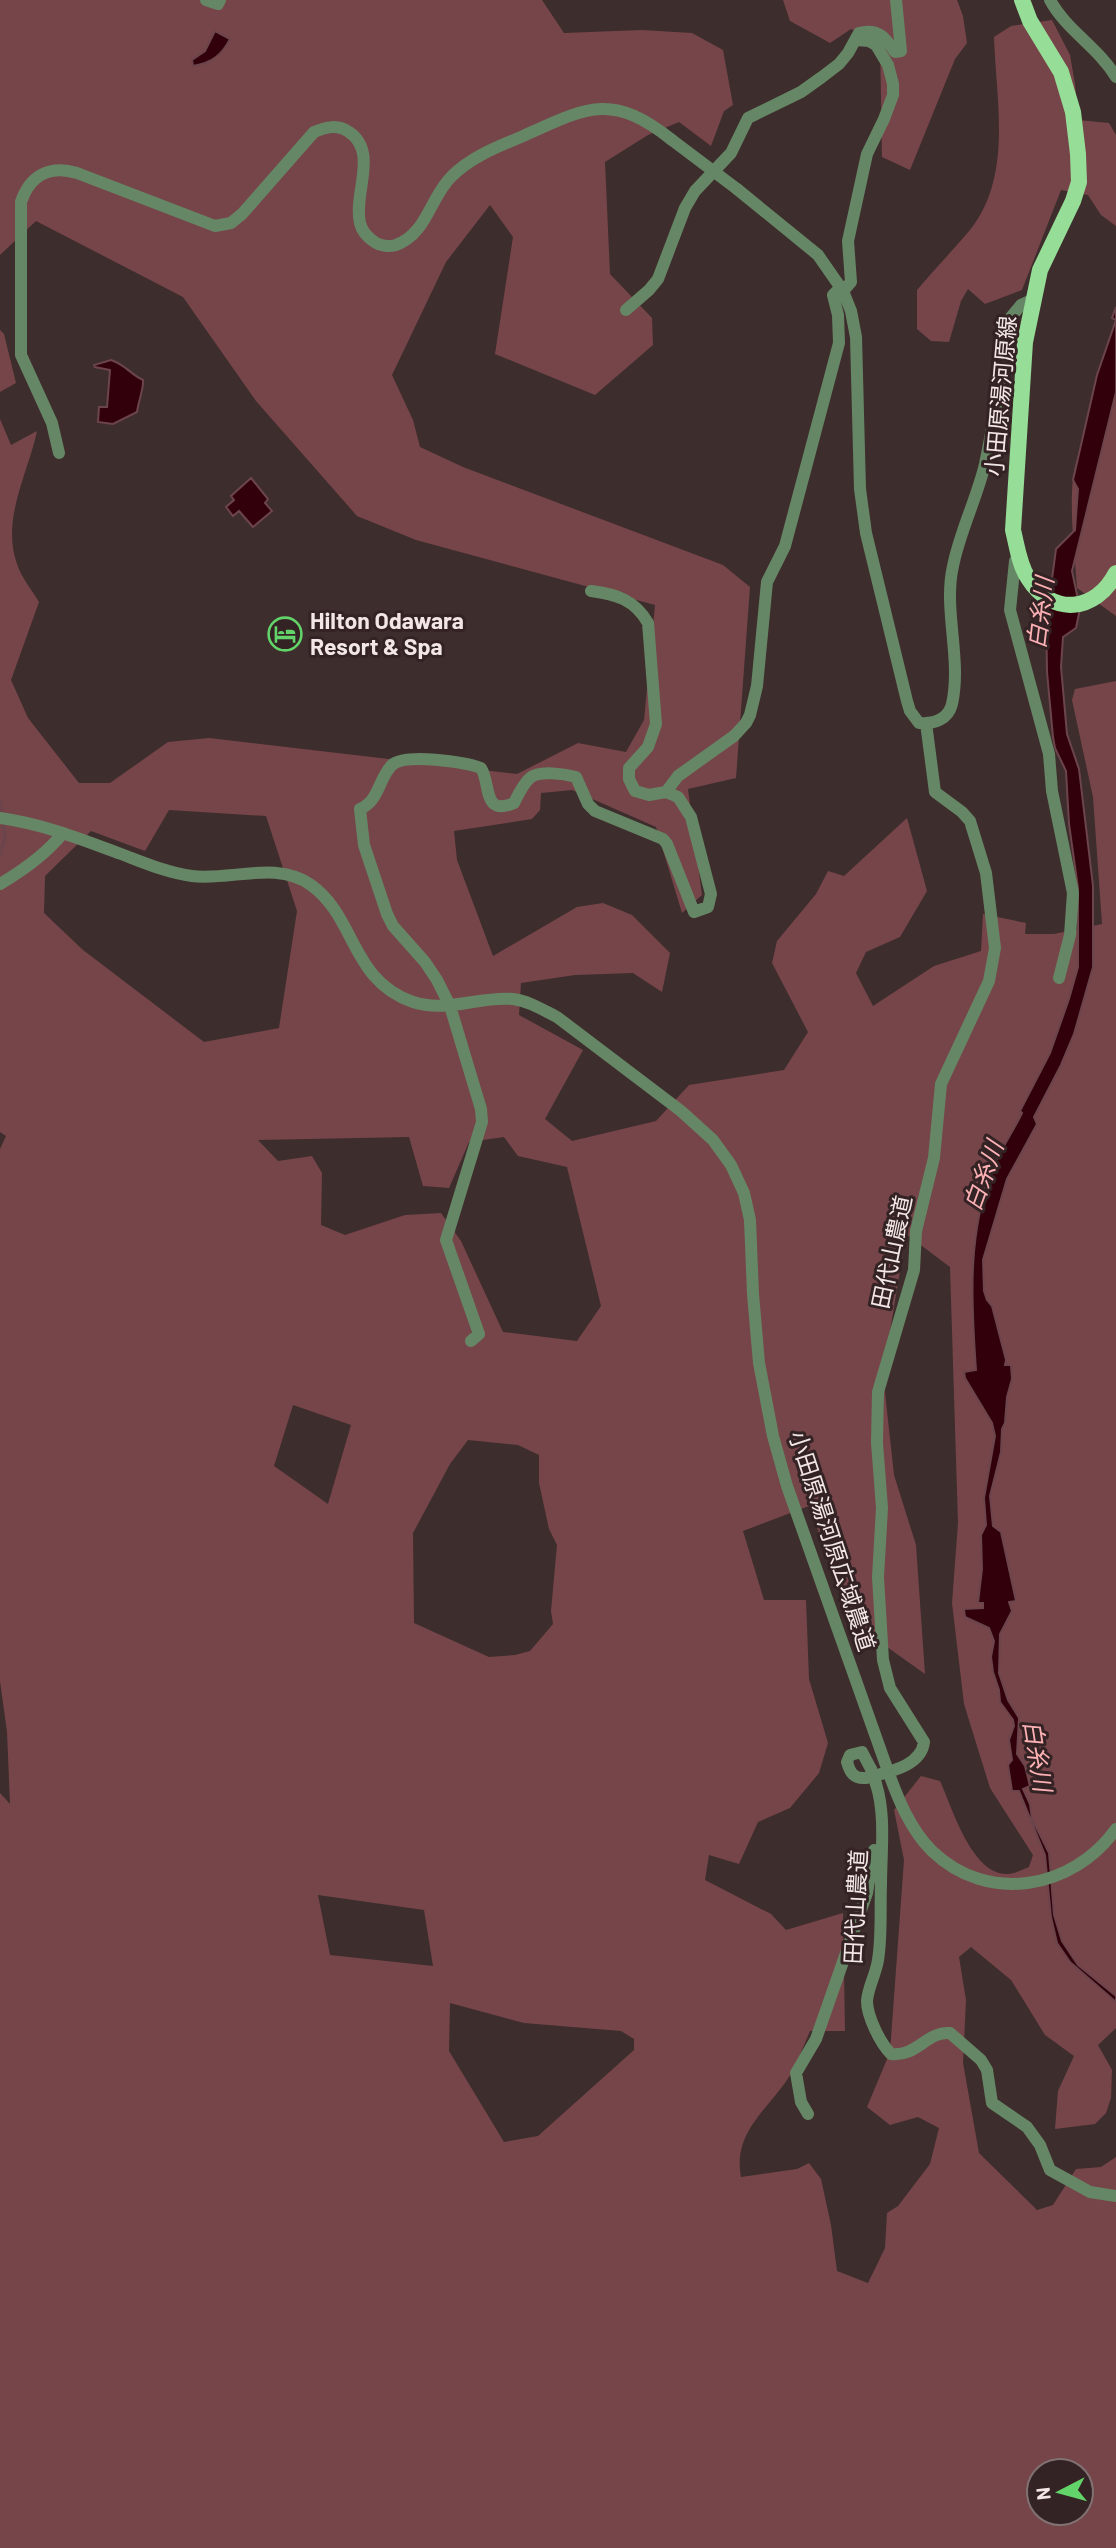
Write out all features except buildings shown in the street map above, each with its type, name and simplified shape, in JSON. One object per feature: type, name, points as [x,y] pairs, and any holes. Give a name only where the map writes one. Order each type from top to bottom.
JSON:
[{"type":"main road","name":"小田原湯河原線","points":[[1022,0],[1030,21],[1061,72],[1073,112],[1079,182],[1073,201],[1040,270],[1025,342],[1013,530],[1028,578],[1040,591],[1058,603],[1084,604],[1104,592],[1116,573]]},
{"type":"street","points":[[206,0],[218,4],[220,0]]},
{"type":"street","points":[[626,310],[658,279],[685,208],[695,191],[730,153],[748,118],[801,92],[839,64],[859,33],[870,30],[878,32],[895,52],[901,51],[896,0]]},
{"type":"street","points":[[1050,0],[1059,16],[1096,50],[1116,77]]},
{"type":"street","points":[[1059,16],[1060,0]]},
{"type":"street","points":[[666,792],[677,776],[734,736],[750,715],[757,686],[767,582],[785,545],[829,389],[839,343],[838,316],[833,295],[851,282],[848,241],[867,154],[893,95],[893,84],[883,54],[869,41],[856,40]]},
{"type":"street","points":[[59,453],[52,423],[21,355],[21,202],[31,182],[40,175],[65,169],[215,226],[231,223],[242,214],[314,132],[335,127],[351,133],[362,147],[359,222],[364,234],[383,246],[393,246],[408,239],[423,223],[449,178],[463,165],[483,153],[577,111],[596,108],[632,114],[650,123],[818,255],[842,289],[851,311],[856,337],[860,489],[866,533],[910,711],[919,723],[926,723],[946,716],[951,704],[954,645],[950,589],[953,566],[984,466],[1011,317],[1021,305],[1034,299]]},
{"type":"street","points":[[1019,556],[1015,561],[1010,610],[1049,754],[1052,791],[1073,893],[1070,935],[1059,978]]},
{"type":"street","points":[[471,1341],[479,1335],[446,1240],[482,1122],[481,1109],[450,1006],[425,962],[393,926],[364,845],[360,809],[373,800],[392,765],[403,759],[481,768],[486,776],[487,796],[500,807],[514,803],[529,779],[536,775],[576,778],[588,804],[595,811],[663,839],[694,912],[708,907],[712,894],[691,817],[678,797],[666,792],[649,794],[635,791],[629,779],[629,768],[648,747],[656,724],[648,623],[641,611],[628,600],[610,593],[591,591]]},
{"type":"street","name":"田代山農道","points":[[926,723],[935,792],[962,811],[976,836],[986,873],[995,948],[989,981],[941,1084],[934,1157],[916,1231],[914,1270],[878,1392],[877,1443],[882,1508],[878,1577],[883,1660],[890,1688],[924,1741],[919,1757],[888,1771],[859,1778],[853,1775],[847,1762],[849,1755],[862,1752],[871,1769],[876,1784],[881,1798],[878,1960],[867,2000],[868,2010],[886,2049],[891,2054],[906,2054],[936,2034],[950,2032],[981,2060],[987,2070],[992,2104],[1027,2127],[1040,2145],[1050,2170],[1090,2192],[1116,2196]]},
{"type":"street","name":"小田原湯河原広域農道","points":[[0,818],[63,832],[172,872],[215,877],[261,872],[300,879],[320,892],[333,907],[367,968],[382,984],[413,1002],[435,1007],[492,999],[515,999],[547,1012],[681,1111],[713,1140],[731,1165],[744,1193],[750,1220],[753,1294],[760,1363],[773,1436],[787,1486],[888,1771],[913,1827],[933,1851],[967,1874],[1003,1884],[1040,1882],[1082,1864],[1116,1829]]},
{"type":"street","points":[[0,884],[17,874],[63,832]]},
{"type":"street","points":[[808,2114],[801,2102],[796,2073],[816,2039],[867,1893],[876,1833],[881,1824]]},
{"type":"shaded area","points":[[0,0],[542,0],[564,33],[642,30],[692,33],[723,50],[733,105],[724,111],[711,146],[679,122],[648,135],[605,162],[610,274],[652,318],[653,345],[595,395],[495,354],[513,237],[490,205],[446,262],[392,375],[413,420],[420,447],[463,467],[723,565],[750,587],[736,778],[688,789],[702,895],[682,913],[656,827],[572,790],[541,793],[540,810],[532,819],[454,831],[457,860],[493,956],[577,907],[603,903],[632,915],[670,953],[662,992],[633,973],[575,975],[521,983],[519,1015],[583,1050],[545,1119],[572,1141],[656,1121],[689,1085],[784,1070],[808,1032],[772,963],[777,941],[816,894],[828,871],[844,876],[907,818],[927,891],[900,937],[866,952],[856,973],[873,1006],[934,966],[981,951],[983,914],[1026,923],[1025,934],[1054,934],[1102,924],[1093,797],[1072,700],[1075,689],[1116,681],[1116,2028],[1098,2045],[1112,2070],[1111,2098],[1106,2113],[1095,2124],[1055,2129],[1058,2091],[1074,2056],[1045,2035],[1011,1980],[971,1947],[959,1957],[966,2000],[963,2063],[979,2153],[1037,2210],[1053,2205],[1076,2169],[1101,2167],[1116,2157],[1116,2548],[0,2548],[0,1793],[10,1804],[7,1732],[0,1681],[0,1149],[6,1136],[0,1132],[0,419],[11,445],[37,431],[18,497],[12,530],[19,569],[39,602],[11,680],[28,718],[79,783],[110,783],[168,742],[209,738],[517,774],[578,743],[626,752],[644,720],[655,605],[416,540],[357,516],[256,401],[183,297],[36,221],[0,255]],"holes":[[[169,810],[266,816],[297,911],[279,1028],[204,1042],[83,950],[44,913],[45,876],[91,831],[145,851]],[[409,1137],[423,1186],[449,1188],[469,1142],[504,1137],[518,1156],[567,1167],[601,1306],[577,1341],[503,1332],[461,1241],[441,1213],[405,1215],[345,1235],[321,1225],[322,1173],[312,1156],[278,1161],[258,1140]],[[906,1234],[950,1267],[958,1523],[952,1603],[964,1704],[990,1788],[1033,1855],[1029,1867],[1011,1874],[995,1872],[984,1864],[965,1838],[940,1781],[921,1776],[894,1810],[904,1860],[890,2052],[867,2107],[890,2125],[918,2117],[939,2128],[930,2164],[898,2206],[887,2213],[885,2248],[868,2283],[837,2271],[821,2179],[809,2163],[797,2169],[741,2177],[742,2146],[748,2132],[792,2072],[810,2031],[845,2031],[843,1913],[786,1930],[771,1914],[705,1880],[709,1855],[739,1864],[758,1822],[790,1808],[819,1773],[828,1743],[809,1679],[806,1600],[764,1600],[743,1531],[809,1506],[852,1622],[925,1674],[916,1545],[894,1475],[883,1374]],[[293,1405],[351,1425],[328,1504],[274,1466]],[[468,1440],[518,1445],[539,1455],[539,1483],[549,1529],[557,1545],[551,1611],[553,1624],[530,1651],[489,1657],[414,1623],[413,1533],[450,1464]],[[318,1895],[424,1910],[433,1966],[330,1955]],[[450,2003],[524,2023],[621,2031],[634,2039],[634,2050],[538,2136],[504,2142],[449,2051]]]},
{"type":"shaded area","points":[[783,0],[957,0],[963,16],[967,43],[955,59],[910,170],[882,157],[880,41],[851,29],[830,43],[790,21]]},
{"type":"shaded area","points":[[1052,20],[1070,55],[1078,120],[1109,123],[1116,135],[1116,226],[1101,215],[1088,195],[1061,190],[1022,290],[985,304],[968,289],[961,301],[949,342],[931,341],[917,329],[917,290],[970,230],[983,209],[997,162],[999,112],[994,37],[1011,26]]},
{"type":"shaded area","points":[[215,31],[230,39],[227,45],[211,60],[193,66],[192,60],[205,51]]},
{"type":"shaded area","points":[[1116,320],[1116,392],[1072,571],[1080,609],[1076,628],[1063,637],[1061,667],[1067,734],[1079,769],[1093,886],[1093,967],[1074,1034],[1034,1117],[1037,1124],[1007,1179],[983,1260],[984,1291],[992,1306],[1005,1365],[1011,1365],[1012,1379],[1002,1429],[1001,1452],[990,1496],[993,1526],[1001,1532],[1016,1601],[1009,1602],[1012,1611],[1000,1634],[999,1673],[1008,1700],[1019,1718],[1017,1754],[1025,1766],[1030,1786],[1023,1789],[1030,1804],[1032,1819],[1049,1853],[1054,1915],[1062,1941],[1078,1965],[1116,1996],[1116,2002],[1070,1962],[1057,1943],[1051,1917],[1045,1855],[1019,1791],[1012,1791],[1008,1765],[1012,1760],[1009,1740],[1014,1726],[1013,1720],[1000,1702],[991,1657],[994,1641],[989,1628],[965,1617],[964,1609],[983,1608],[983,1603],[978,1603],[982,1569],[981,1535],[986,1525],[984,1498],[995,1436],[992,1423],[964,1372],[976,1370],[973,1266],[985,1190],[994,1165],[1050,1053],[1078,967],[1078,888],[1069,824],[1066,771],[1053,737],[1047,672],[1046,605],[1056,549],[1075,530],[1078,489],[1073,480],[1097,375]]},
{"type":"shaded area","points":[[0,330],[4,334],[16,383],[0,392]]},
{"type":"shaded area","points":[[1116,345],[1116,616],[1077,588],[1072,491],[1076,463]]},
{"type":"shaded area","points":[[111,360],[143,380],[137,412],[113,424],[98,422],[99,407],[107,407],[110,370],[94,365]]},
{"type":"shaded area","points":[[251,478],[268,499],[265,503],[272,511],[253,527],[239,511],[233,516],[226,507],[234,500],[231,496]]},
{"type":"waterway","points":[[0,801],[5,837],[0,856]]},
{"type":"place","name":"Hilton Odawara Resort & Spa","points":[[285,634]]},
{"type":"water label","name":"白糸川","points":[[1041,613]]},
{"type":"water label","name":"白糸川","points":[[984,1176]]},
{"type":"water label","name":"白糸川","points":[[1037,1756]]}]
